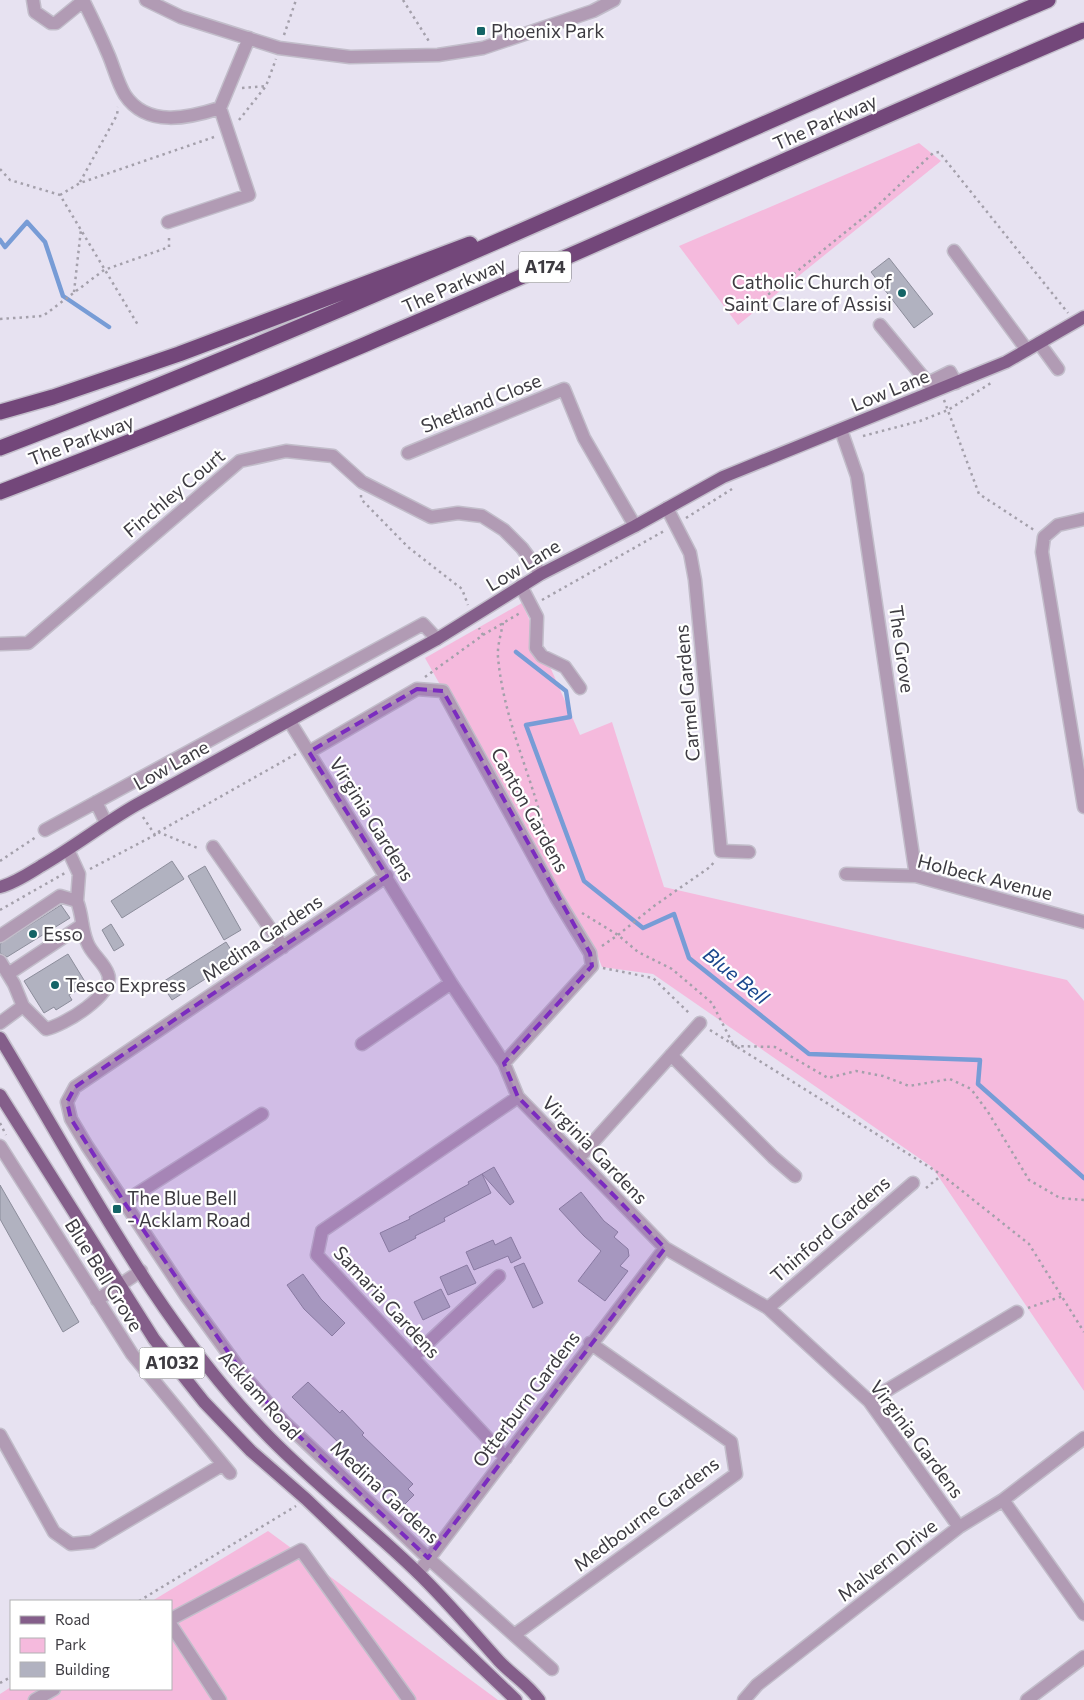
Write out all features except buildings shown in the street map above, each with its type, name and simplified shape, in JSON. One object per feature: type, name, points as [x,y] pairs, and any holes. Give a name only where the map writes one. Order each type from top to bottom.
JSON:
[{"type":"highway","name":"The Parkway","points":[[0,448],[245,350],[573,209],[1048,0]]},
{"type":"highway","name":"The Parkway","points":[[0,492],[60,470],[391,334],[1084,30]]},
{"type":"highway","name":"A174","points":[[0,412],[52,398],[179,354],[432,256],[573,209]]},
{"type":"highway","points":[[0,497],[60,470]]},
{"type":"main road","name":"Low Lane","points":[[0,888],[68,850],[106,823],[136,805],[290,722],[437,639],[541,574],[635,526],[723,477],[843,435],[1027,350],[1080,319]]},
{"type":"main road","name":"Acklam Road","points":[[0,1038],[141,1272],[203,1361],[270,1438],[418,1572],[500,1661],[534,1692],[539,1700]]},
{"type":"main road","name":"A1032","points":[[0,1095],[154,1339],[204,1402],[251,1451],[306,1499],[513,1699]]},
{"type":"street","points":[[33,0],[36,12],[51,23],[56,23],[83,0],[125,95],[142,111],[164,118],[192,117],[220,108]]},
{"type":"street","points":[[146,0],[181,17],[279,48],[350,57],[438,55],[482,48],[593,11],[614,0]]},
{"type":"street","points":[[168,222],[249,195],[220,108],[250,38]]},
{"type":"street","points":[[954,251],[1027,350]]},
{"type":"street","points":[[880,325],[928,383],[950,372],[956,384]]},
{"type":"street","points":[[1039,343],[1058,369]]},
{"type":"street","name":"Shetland Close","points":[[408,453],[564,389],[584,438],[635,526]]},
{"type":"street","name":"The Grove","points":[[843,435],[857,476],[916,876]]},
{"type":"street","name":"Finchley Court","points":[[0,644],[28,643],[240,461],[286,451],[333,456],[362,482],[431,516],[458,514],[482,516],[504,530],[522,548],[541,574]]},
{"type":"street","name":"Carmel Gardens","points":[[667,508],[690,553],[695,580],[721,851]]},
{"type":"street","points":[[1084,519],[1058,524],[1044,537],[1042,552],[1084,808]]},
{"type":"street","points":[[521,586],[536,617],[536,648],[542,656],[565,667],[580,688]]},
{"type":"street","points":[[45,830],[423,624],[437,639]]},
{"type":"street","points":[[307,750],[417,688]]},
{"type":"street","name":"Canton Gardens","points":[[417,688],[443,691],[591,959]]},
{"type":"street","name":"Virginia Gardens","points":[[290,722],[450,983],[504,1063],[518,1097],[665,1248],[768,1308],[869,1401],[960,1527]]},
{"type":"street","points":[[96,802],[106,823]]},
{"type":"street","points":[[213,847],[283,947]]},
{"type":"street","points":[[0,962],[8,974],[23,1006],[46,1029],[58,1027],[103,995],[109,986],[108,975],[87,944],[82,926],[84,917],[77,901],[79,874],[68,850]]},
{"type":"street","points":[[721,851],[749,852]]},
{"type":"street","name":"Holbeck Avenue","points":[[846,874],[916,876],[1084,922]]},
{"type":"street","name":"Medina Gardens","points":[[386,876],[75,1087],[67,1102],[70,1119],[214,1334],[246,1378],[284,1422],[428,1558],[552,1669]]},
{"type":"street","points":[[0,936],[60,896],[77,901]]},
{"type":"street","points":[[8,974],[82,926]]},
{"type":"street","points":[[504,1063],[591,959]]},
{"type":"street","points":[[362,1044],[450,983]]},
{"type":"street","points":[[0,1023],[23,1006]]},
{"type":"street","points":[[578,1159],[700,1023]]},
{"type":"street","points":[[671,1056],[772,1157],[795,1176]]},
{"type":"street","name":"Samaria Gardens","points":[[506,1458],[317,1255],[322,1231],[518,1097]]},
{"type":"street","points":[[124,1202],[262,1114]]},
{"type":"street","name":"Blue Bell Grove","points":[[0,1146],[132,1354],[226,1469],[92,1542],[71,1544],[54,1532],[0,1435]]},
{"type":"street","name":"Thinford Gardens","points":[[768,1308],[913,1183]]},
{"type":"street","name":"Otterburn Gardens","points":[[418,1572],[506,1458],[590,1343],[665,1248]]},
{"type":"street","points":[[97,1300],[141,1272]]},
{"type":"street","points":[[412,1357],[498,1276]]},
{"type":"street","points":[[869,1401],[1018,1312]]},
{"type":"street","name":"Medbourne Gardens","points":[[514,1635],[736,1474],[731,1442],[590,1343]]},
{"type":"street","name":"Malvern Drive","points":[[744,1700],[757,1685],[960,1527],[1003,1500],[1084,1438]]},
{"type":"street","points":[[1003,1500],[1084,1614]]},
{"type":"street","points":[[172,1618],[301,1550],[409,1700]]},
{"type":"street","points":[[172,1627],[220,1700]]},
{"type":"street","points":[[1027,1700],[1084,1657]]},
{"type":"street","points":[[35,1700],[52,1690]]},
{"type":"path","points":[[403,0],[438,55]]},
{"type":"path","points":[[80,183],[117,115],[120,82]]},
{"type":"path","points":[[748,311],[874,209],[933,153],[939,152],[1080,319]]},
{"type":"path","points":[[0,169],[10,180],[60,195],[138,326]]},
{"type":"path","points":[[0,319],[43,316],[104,270],[169,247],[168,222]]},
{"type":"path","points":[[74,292],[81,229]]},
{"type":"path","points":[[843,435],[920,421],[948,410],[998,380]]},
{"type":"path","points":[[940,390],[979,494],[1044,537]]},
{"type":"path","points":[[362,482],[361,499],[408,547],[462,589],[473,617],[483,635]]},
{"type":"path","points":[[417,688],[425,676],[483,635],[676,525],[739,484]]},
{"type":"path","points":[[503,623],[498,656],[512,730],[546,830],[550,858]]},
{"type":"path","points":[[136,805],[154,835],[307,750]]},
{"type":"path","points":[[0,861],[45,830]]},
{"type":"path","points":[[158,832],[203,851],[213,847]]},
{"type":"path","points":[[591,959],[654,906],[710,867],[721,851]]},
{"type":"path","points":[[580,911],[618,935],[638,952],[672,970],[712,1002],[734,1046]]},
{"type":"path","points":[[591,959],[653,978],[700,1023],[942,1175],[1029,1244],[1064,1296],[1064,1300],[1084,1332]]},
{"type":"path","points":[[734,1046],[775,1047],[828,1078],[856,1071],[883,1076],[909,1086],[950,1079],[971,1089],[988,1112],[1029,1180],[1060,1198],[1084,1200]]},
{"type":"path","name":"Thinford Gardens","points":[[913,1183],[926,1188],[942,1175]]},
{"type":"path","points":[[1018,1312],[1064,1296]]},
{"type":"path","points":[[141,1600],[306,1499]]},
{"type":"highlighted area","points":[[417,689],[443,691],[590,953],[592,966],[504,1063],[518,1097],[665,1248],[428,1558],[284,1422],[246,1378],[124,1202],[71,1119],[67,1102],[75,1087],[387,876],[309,752]]},
{"type":"green space","points":[[919,143],[941,161],[738,325],[679,246]]},
{"type":"green space","points":[[522,603],[580,735],[612,722],[664,887],[1067,980],[1084,1001],[1084,1391],[932,1167],[653,974],[602,967],[593,944],[559,896],[425,658]]},
{"type":"green space","points":[[268,1531],[498,1700],[0,1700],[0,1694],[10,1688],[10,1690],[172,1690],[172,1600],[154,1600]]},
{"type":"waterway","points":[[0,240],[5,247],[27,222],[45,242],[63,296],[109,327]]},
{"type":"waterway","name":"Blue Bell","points":[[516,652],[566,691],[570,717],[526,725],[584,881],[643,928],[674,914],[689,958],[809,1054],[980,1060],[978,1084],[1084,1178]]},
{"type":"place","name":"Phoenix Park","points":[[481,31]]},
{"type":"place","name":"Catholic Church of Saint Clare of Assisi","points":[[902,293]]},
{"type":"place","name":"Esso","points":[[33,934]]},
{"type":"place","name":"Tesco Express","points":[[55,985]]},
{"type":"place","name":"The Blue Bell - Acklam Road","points":[[117,1209]]}]
